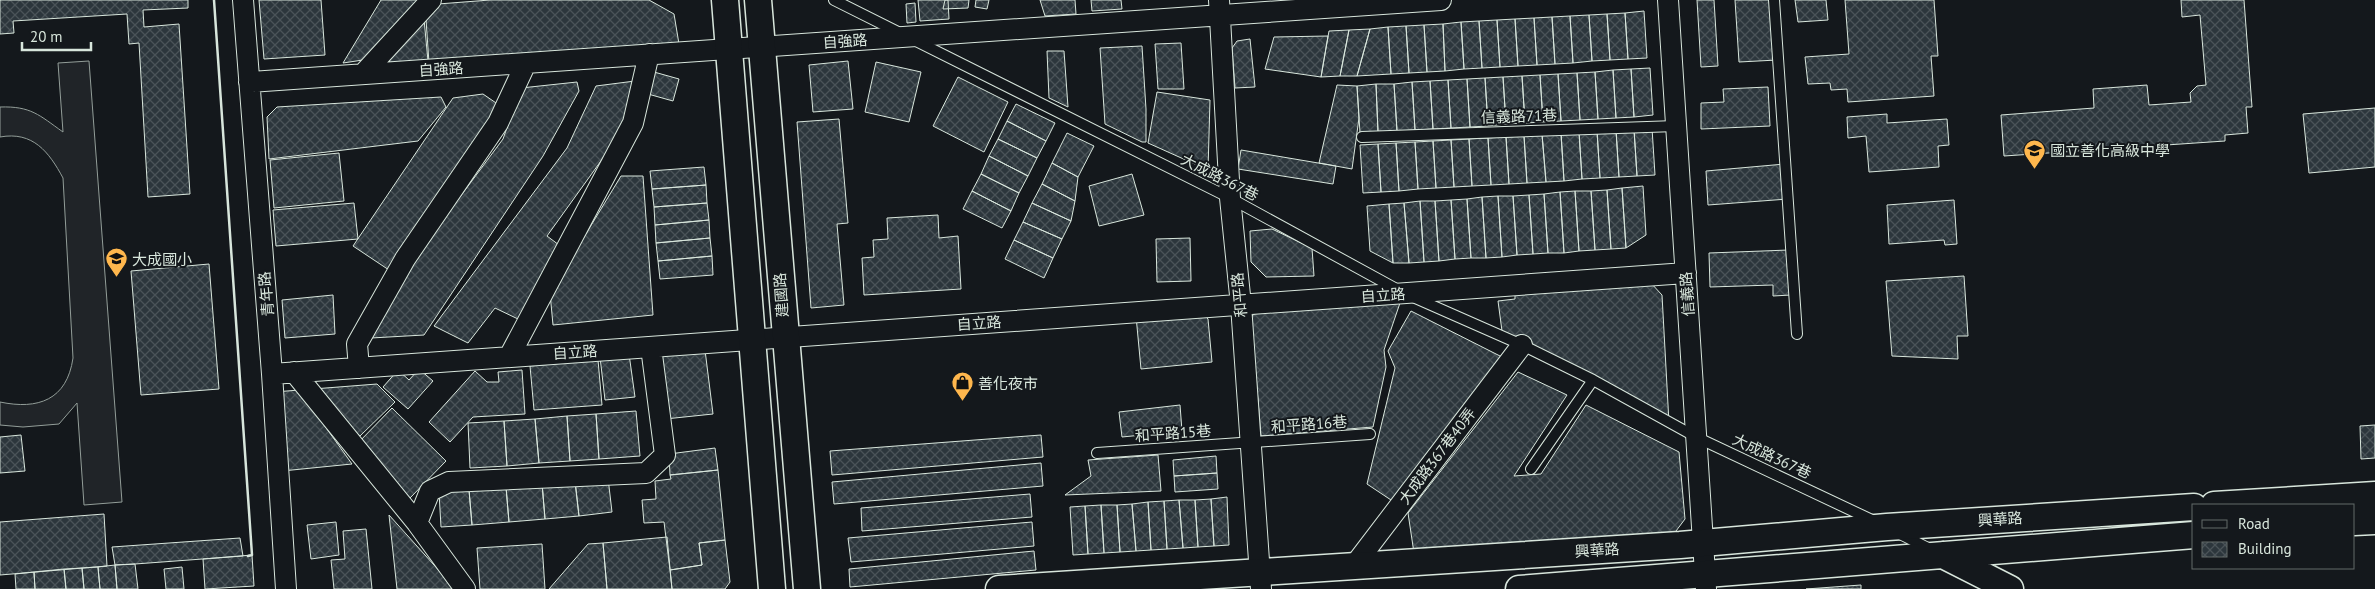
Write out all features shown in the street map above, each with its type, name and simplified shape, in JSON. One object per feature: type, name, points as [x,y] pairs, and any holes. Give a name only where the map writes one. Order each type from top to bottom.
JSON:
[{"type":"street","name":"青年路","points":[[244,0],[286,589]]},
{"type":"street","points":[[363,74],[431,0]]},
{"type":"street","name":"建國路","points":[[725,0],[772,589]]},
{"type":"street","name":"建國路","points":[[758,0],[784,338],[807,589]]},
{"type":"street","name":"自強路","points":[[249,82],[908,37],[1220,8],[1441,0]]},
{"type":"street","name":"信義路","points":[[1668,0],[1706,581]]},
{"type":"street","name":"和平路","points":[[1220,8],[1230,198],[1241,305],[1261,580]]},
{"type":"street","points":[[509,357],[633,123],[649,54]]},
{"type":"street","points":[[359,368],[357,344],[404,258],[498,124],[526,63]]},
{"type":"street","name":"自立路","points":[[272,374],[1686,273]]},
{"type":"street","name":"大成路367巷40弄","points":[[1353,567],[1522,344]]},
{"type":"street","points":[[417,523],[430,491],[449,482],[646,473],[665,456],[651,347]]},
{"type":"street","points":[[294,372],[417,523],[465,589]]},
{"type":"street","points":[[2229,504],[2375,494]]},
{"type":"street","name":"興華路","points":[[999,589],[1261,580],[1353,567],[1703,543],[1887,527],[2192,507]]},
{"type":"street","points":[[2355,522],[2375,521]]},
{"type":"street","name":"興華路","points":[[1519,589],[1706,581],[1942,555],[2192,535]]},
{"type":"street","points":[[1942,555],[2010,589]]},
{"type":"lane","name":"大成路367巷","points":[[834,0],[1230,198],[1404,293],[1522,344],[1593,380],[1696,437],[1942,555]]},
{"type":"lane","points":[[1774,0],[1797,334]]},
{"type":"lane","name":"信義路71巷","points":[[1362,137],[1676,126]]},
{"type":"lane","points":[[1531,469],[1593,380]]},
{"type":"lane","name":"和平路16巷","points":[[1251,443],[1370,434]]},
{"type":"lane","name":"和平路15巷","points":[[1096,453],[1251,443]]},
{"type":"shaded area","points":[[89,61],[122,502],[84,505],[77,403],[59,424],[23,427],[0,425],[0,402],[27,404],[38,403],[48,399],[64,384],[70,372],[73,358],[63,178],[46,152],[31,140],[12,136],[0,137],[0,107],[27,110],[41,116],[63,132],[58,63]]},
{"type":"building","points":[[0,0],[188,0],[188,8],[143,10],[144,27],[179,24],[190,194],[148,197],[139,43],[129,44],[127,14],[13,21],[14,33],[0,34]]},
{"type":"building","points":[[259,0],[321,0],[325,55],[264,59]]},
{"type":"building","points":[[381,0],[422,0],[376,58],[343,63]]},
{"type":"building","points":[[490,0],[649,0],[674,14],[679,44],[429,63],[425,5]]},
{"type":"building","points":[[918,0],[948,0],[949,19],[920,21]]},
{"type":"building","points":[[945,0],[969,0],[968,8],[943,9]]},
{"type":"building","points":[[976,0],[989,0],[987,9],[975,7]]},
{"type":"building","points":[[1040,0],[1075,0],[1076,14],[1045,16]]},
{"type":"building","points":[[1091,0],[1121,0],[1122,9],[1092,11]]},
{"type":"building","points":[[1697,0],[1714,0],[1718,66],[1701,67]]},
{"type":"building","points":[[1735,0],[1773,0],[1777,60],[1739,62]]},
{"type":"building","points":[[1795,0],[1826,0],[1828,20],[1798,22]]},
{"type":"building","points":[[1845,0],[1934,0],[1938,56],[1931,56],[1934,96],[1848,102],[1847,89],[1831,90],[1830,83],[1808,84],[1805,57],[1849,54]]},
{"type":"building","points":[[2181,0],[2244,0],[2252,107],[2246,107],[2248,133],[2225,135],[2225,141],[2004,156],[2001,115],[2094,108],[2093,89],[2147,85],[2149,105],[2191,102],[2190,93],[2197,86],[2206,85],[2200,15],[2182,17]]},
{"type":"building","points":[[915,3],[916,22],[907,23],[906,4]]},
{"type":"building","points":[[1644,11],[1647,58],[1628,59],[1625,13]]},
{"type":"building","points":[[1625,13],[1628,59],[1610,60],[1607,14]]},
{"type":"building","points":[[1607,14],[1610,60],[1592,61],[1589,15]]},
{"type":"building","points":[[1589,15],[1592,61],[1573,63],[1570,16]]},
{"type":"building","points":[[1570,16],[1573,63],[1555,64],[1552,17]]},
{"type":"building","points":[[1552,17],[1555,64],[1537,65],[1534,18]]},
{"type":"building","points":[[1534,18],[1537,65],[1518,66],[1515,19]]},
{"type":"building","points":[[424,19],[428,61],[390,64],[386,59]]},
{"type":"building","points":[[1515,19],[1518,66],[1500,67],[1497,20]]},
{"type":"building","points":[[1497,20],[1500,67],[1482,68],[1479,21]]},
{"type":"building","points":[[1479,21],[1482,68],[1464,69],[1461,22]]},
{"type":"building","points":[[1461,22],[1464,69],[1445,71],[1443,24]]},
{"type":"building","points":[[1443,24],[1445,71],[1427,72],[1424,25]]},
{"type":"building","points":[[1424,25],[1427,72],[1409,73],[1406,26]]},
{"type":"building","points":[[1406,26],[1409,73],[1391,74],[1388,27]]},
{"type":"building","points":[[1388,27],[1391,74],[1357,76],[1370,29]]},
{"type":"building","points":[[1370,29],[1357,76],[1340,76],[1349,30]]},
{"type":"building","points":[[1349,30],[1340,76],[1321,77],[1329,31]]},
{"type":"building","points":[[1328,36],[1321,77],[1265,69],[1274,37]]},
{"type":"building","points":[[1250,39],[1255,87],[1235,88],[1232,48],[1237,41]]},
{"type":"building","points":[[1181,43],[1184,89],[1158,89],[1155,44]]},
{"type":"building","points":[[1142,46],[1146,142],[1142,142],[1105,124],[1100,48]]},
{"type":"building","points":[[1047,51],[1064,51],[1068,107],[1049,98]]},
{"type":"building","points":[[848,61],[853,109],[813,112],[809,65]]},
{"type":"building","points":[[876,62],[921,72],[909,122],[865,112]]},
{"type":"building","points":[[1650,68],[1653,115],[1634,117],[1631,69]]},
{"type":"building","points":[[1631,69],[1634,117],[1616,118],[1613,70]]},
{"type":"building","points":[[1613,70],[1616,118],[1598,119],[1595,72]]},
{"type":"building","points":[[654,72],[679,79],[673,101],[648,94]]},
{"type":"building","points":[[1595,72],[1598,119],[1580,120],[1577,73]]},
{"type":"building","points":[[1577,73],[1580,120],[1561,121],[1558,74]]},
{"type":"building","points":[[1558,74],[1561,121],[1543,122],[1540,75]]},
{"type":"building","points":[[1540,75],[1543,122],[1525,123],[1522,76]]},
{"type":"building","points":[[1522,76],[1525,123],[1506,124],[1503,77]]},
{"type":"building","points":[[958,77],[1008,102],[984,152],[933,126]]},
{"type":"building","points":[[1503,77],[1506,124],[1488,126],[1485,78]]},
{"type":"building","points":[[1485,78],[1488,126],[1470,127],[1467,79]]},
{"type":"building","points":[[1467,79],[1470,127],[1451,128],[1448,80]]},
{"type":"building","points":[[1448,80],[1451,128],[1433,129],[1430,81]]},
{"type":"building","points":[[635,81],[621,133],[547,236],[559,245],[518,319],[495,308],[468,343],[434,326],[567,148],[596,86]]},
{"type":"building","points":[[1430,81],[1433,129],[1415,130],[1412,82]]},
{"type":"building","points":[[577,82],[579,91],[543,156],[424,335],[371,338],[413,260],[503,139],[521,88]]},
{"type":"building","points":[[1412,82],[1415,130],[1397,131],[1394,84]]},
{"type":"building","points":[[1376,84],[1378,132],[1360,133],[1357,86]]},
{"type":"building","points":[[1376,84],[1394,84],[1397,131],[1378,132]]},
{"type":"building","points":[[1337,85],[1357,86],[1359,118],[1352,169],[1319,163]]},
{"type":"building","points":[[1768,87],[1770,126],[1701,129],[1701,103],[1724,102],[1723,89]]},
{"type":"building","points":[[1157,92],[1210,100],[1208,170],[1148,143]]},
{"type":"building","points":[[483,94],[499,105],[392,272],[353,246],[453,98]]},
{"type":"building","points":[[441,97],[446,107],[418,141],[269,159],[267,117],[277,107]]},
{"type":"building","points":[[1016,104],[1055,123],[1046,141],[1007,121]]},
{"type":"building","points":[[2375,108],[2375,167],[2309,173],[2303,114]]},
{"type":"building","points":[[1887,114],[1887,123],[1947,119],[1949,145],[1938,146],[1939,167],[1869,172],[1866,136],[1848,138],[1847,117]]},
{"type":"building","points":[[839,119],[848,223],[837,224],[844,305],[811,308],[797,122]]},
{"type":"building","points":[[1007,121],[1046,141],[1037,158],[998,139]]},
{"type":"building","points":[[1652,128],[1655,175],[1637,176],[1634,129]]},
{"type":"building","points":[[1634,129],[1637,176],[1619,177],[1616,130]]},
{"type":"building","points":[[1616,130],[1619,177],[1600,178],[1597,131]]},
{"type":"building","points":[[1597,131],[1600,178],[1582,179],[1579,132]]},
{"type":"building","points":[[1579,132],[1582,179],[1564,181],[1561,133]]},
{"type":"building","points":[[1067,133],[1094,146],[1078,177],[1052,163]]},
{"type":"building","points":[[1561,133],[1564,181],[1546,182],[1542,134]]},
{"type":"building","points":[[1542,134],[1546,182],[1527,183],[1524,136]]},
{"type":"building","points":[[1524,136],[1527,183],[1509,184],[1506,137]]},
{"type":"building","points":[[1506,137],[1509,184],[1491,185],[1488,138]]},
{"type":"building","points":[[1488,138],[1491,185],[1472,186],[1469,139]]},
{"type":"building","points":[[998,139],[1037,158],[1028,176],[989,156]]},
{"type":"building","points":[[1469,139],[1472,186],[1454,187],[1451,140]]},
{"type":"building","points":[[1451,140],[1454,187],[1436,188],[1433,141]]},
{"type":"building","points":[[1433,141],[1436,188],[1418,189],[1415,142]]},
{"type":"building","points":[[1415,142],[1418,189],[1399,191],[1396,143]]},
{"type":"building","points":[[1396,143],[1399,191],[1381,192],[1378,144]]},
{"type":"building","points":[[1378,144],[1381,192],[1363,193],[1360,145]]},
{"type":"building","points":[[1241,150],[1336,166],[1333,184],[1238,169]]},
{"type":"building","points":[[339,153],[344,201],[274,208],[270,160]]},
{"type":"building","points":[[989,156],[1028,176],[1019,193],[981,174]]},
{"type":"building","points":[[1052,163],[1078,177],[1075,201],[1042,184]]},
{"type":"building","points":[[1785,164],[1788,199],[1708,205],[1706,171]]},
{"type":"building","points":[[704,167],[706,185],[652,189],[650,171]]},
{"type":"building","points":[[981,174],[1019,193],[1011,211],[972,191]]},
{"type":"building","points":[[1132,174],[1144,215],[1099,226],[1089,186]]},
{"type":"building","points":[[621,176],[643,176],[653,315],[553,325],[550,293]]},
{"type":"building","points":[[1042,184],[1075,201],[1071,221],[1032,203]]},
{"type":"building","points":[[706,185],[707,203],[654,207],[652,189]]},
{"type":"building","points":[[1643,186],[1646,235],[1626,248],[1622,188]]},
{"type":"building","points":[[1622,188],[1626,248],[1611,249],[1607,190]]},
{"type":"building","points":[[1607,190],[1611,249],[1595,250],[1591,191]]},
{"type":"building","points":[[972,191],[1011,211],[1002,228],[963,209]]},
{"type":"building","points":[[1575,191],[1579,251],[1564,253],[1560,192]]},
{"type":"building","points":[[1575,191],[1591,191],[1595,250],[1579,251]]},
{"type":"building","points":[[1560,192],[1564,253],[1548,253],[1544,194]]},
{"type":"building","points":[[1544,194],[1548,253],[1533,254],[1529,195]]},
{"type":"building","points":[[1529,195],[1533,254],[1517,255],[1513,196]]},
{"type":"building","points":[[1498,196],[1502,257],[1486,258],[1482,197]]},
{"type":"building","points":[[1498,196],[1513,196],[1517,255],[1502,257]]},
{"type":"building","points":[[1482,197],[1486,258],[1471,258],[1467,199]]},
{"type":"building","points":[[1467,199],[1471,258],[1455,259],[1451,200]]},
{"type":"building","points":[[1451,200],[1455,259],[1439,261],[1435,201]]},
{"type":"building","points":[[1954,200],[1957,244],[1945,245],[1944,240],[1889,244],[1887,205]]},
{"type":"building","points":[[1420,201],[1424,262],[1409,263],[1404,203]]},
{"type":"building","points":[[1420,201],[1435,201],[1439,261],[1424,262]]},
{"type":"building","points":[[354,203],[358,239],[276,246],[273,210]]},
{"type":"building","points":[[707,203],[709,220],[655,225],[654,207]]},
{"type":"building","points":[[1032,203],[1071,221],[1062,239],[1023,222]]},
{"type":"building","points":[[1404,203],[1409,263],[1393,263],[1389,204]]},
{"type":"building","points":[[1389,204],[1393,263],[1370,251],[1367,206]]},
{"type":"building","points":[[938,215],[939,238],[958,236],[961,289],[864,295],[862,258],[874,257],[873,240],[888,239],[887,218]]},
{"type":"building","points":[[709,220],[710,238],[656,243],[655,225]]},
{"type":"building","points":[[1023,222],[1062,239],[1053,258],[1014,240]]},
{"type":"building","points":[[1272,229],[1312,248],[1314,276],[1266,277],[1251,262],[1250,231]]},
{"type":"building","points":[[710,238],[712,256],[658,261],[656,243]]},
{"type":"building","points":[[1190,238],[1191,281],[1157,282],[1156,239]]},
{"type":"building","points":[[1014,240],[1053,258],[1044,278],[1005,259]]},
{"type":"building","points":[[1789,250],[1791,295],[1773,296],[1773,285],[1710,287],[1709,253]]},
{"type":"building","points":[[712,256],[713,275],[660,279],[658,261]]},
{"type":"building","points":[[209,264],[219,389],[141,395],[131,271]]},
{"type":"building","points":[[1964,276],[1968,336],[1957,336],[1958,359],[1892,356],[1886,281]]},
{"type":"building","points":[[1650,282],[1662,295],[1669,423],[1502,331],[1498,301],[1515,299],[1515,292]]},
{"type":"building","points":[[333,295],[335,334],[285,338],[282,300]]},
{"type":"building","points":[[1401,300],[1384,350],[1386,367],[1373,427],[1261,436],[1251,317],[1261,308]]},
{"type":"building","points":[[1200,310],[1208,319],[1212,362],[1141,369],[1136,316]]},
{"type":"building","points":[[1411,311],[1502,357],[1397,504],[1367,484],[1395,368],[1388,351]]},
{"type":"building","points":[[705,350],[713,414],[665,419],[657,356]]},
{"type":"building","points":[[629,354],[635,397],[605,400],[600,357]]},
{"type":"building","points":[[598,360],[602,405],[534,410],[530,366]]},
{"type":"building","points":[[419,369],[433,381],[408,409],[383,387],[398,370],[409,380]]},
{"type":"building","points":[[522,370],[525,414],[473,417],[450,442],[429,422],[475,371],[487,382],[499,382],[498,372]]},
{"type":"building","points":[[1518,372],[1567,395],[1514,476],[1541,474],[1586,405],[1679,452],[1685,519],[1673,535],[1414,553],[1408,513]]},
{"type":"building","points":[[377,384],[395,402],[360,436],[313,389]]},
{"type":"building","points":[[299,390],[352,464],[282,471],[275,392]]},
{"type":"building","points":[[1180,405],[1182,431],[1122,437],[1119,412]]},
{"type":"building","points":[[392,408],[446,461],[410,498],[356,445]]},
{"type":"building","points":[[636,411],[640,456],[599,459],[596,414]]},
{"type":"building","points":[[596,414],[599,459],[570,461],[567,416]]},
{"type":"building","points":[[567,416],[570,461],[539,463],[535,419]]},
{"type":"building","points":[[535,419],[539,463],[507,466],[504,421]]},
{"type":"building","points":[[504,421],[507,466],[470,468],[468,423]]},
{"type":"building","points":[[2375,425],[2375,458],[2361,459],[2360,426]]},
{"type":"building","points":[[21,435],[25,471],[0,473],[0,437]]},
{"type":"building","points":[[1041,435],[1043,457],[832,475],[830,451]]},
{"type":"building","points":[[715,448],[718,470],[670,475],[669,454]]},
{"type":"building","points":[[1158,455],[1161,491],[1065,495],[1091,476],[1088,460]]},
{"type":"building","points":[[1216,456],[1217,473],[1174,476],[1173,460]]},
{"type":"building","points":[[1041,463],[1043,486],[834,504],[832,482]]},
{"type":"building","points":[[718,470],[725,540],[699,543],[702,565],[670,570],[664,522],[644,523],[642,500],[656,499],[655,481],[671,479],[670,475]]},
{"type":"building","points":[[1217,473],[1218,489],[1175,492],[1174,476]]},
{"type":"building","points":[[608,478],[612,512],[579,516],[575,481]]},
{"type":"building","points":[[575,481],[579,516],[545,519],[542,483]]},
{"type":"building","points":[[542,483],[545,519],[509,522],[506,487]]},
{"type":"building","points":[[506,487],[509,522],[472,525],[469,490]]},
{"type":"building","points":[[469,490],[472,525],[441,527],[439,492]]},
{"type":"building","points":[[1030,494],[1032,517],[862,531],[861,508]]},
{"type":"building","points":[[1227,497],[1229,545],[1214,546],[1211,499]]},
{"type":"building","points":[[1211,499],[1214,546],[1198,547],[1195,500]]},
{"type":"building","points":[[1179,500],[1183,548],[1167,549],[1164,501]]},
{"type":"building","points":[[1179,500],[1195,500],[1198,547],[1183,548]]},
{"type":"building","points":[[1164,501],[1167,549],[1151,550],[1148,502]]},
{"type":"building","points":[[1148,502],[1151,550],[1136,551],[1132,504]]},
{"type":"building","points":[[1132,504],[1136,551],[1120,552],[1117,505]]},
{"type":"building","points":[[1101,505],[1117,505],[1120,552],[1104,553]]},
{"type":"building","points":[[1101,505],[1104,553],[1088,554],[1085,506]]},
{"type":"building","points":[[1085,506],[1088,554],[1073,555],[1070,507]]},
{"type":"building","points":[[104,514],[107,566],[0,575],[0,522]]},
{"type":"building","points":[[389,515],[452,585],[452,589],[397,589]]},
{"type":"building","points":[[336,522],[339,555],[311,559],[307,525]]},
{"type":"building","points":[[1032,522],[1034,546],[851,562],[848,538]]},
{"type":"building","points":[[366,529],[372,589],[334,589],[331,560],[345,559],[343,531]]},
{"type":"building","points":[[667,537],[672,589],[607,589],[603,543]]},
{"type":"building","points":[[240,538],[243,556],[135,564],[115,565],[112,547]]},
{"type":"building","points":[[725,540],[730,582],[725,589],[672,589],[670,570],[702,565],[699,543]]},
{"type":"building","points":[[603,543],[607,589],[549,589],[588,544]]},
{"type":"building","points":[[542,544],[545,589],[480,589],[477,548]]},
{"type":"building","points":[[1034,551],[1036,570],[850,587],[849,569]]},
{"type":"building","points":[[252,555],[254,586],[205,589],[203,559]]},
{"type":"building","points":[[135,564],[138,589],[117,589],[115,565]]},
{"type":"building","points":[[115,565],[117,589],[100,589],[98,567]]},
{"type":"building","points":[[98,567],[100,589],[84,589],[82,568]]},
{"type":"building","points":[[182,567],[184,589],[166,589],[164,569]]},
{"type":"building","points":[[82,568],[84,589],[66,589],[64,569]]},
{"type":"building","points":[[64,569],[66,589],[35,589],[34,572]]},
{"type":"building","points":[[34,572],[35,589],[16,589],[15,574]]},
{"type":"building","points":[[1861,585],[1861,589],[1806,589]]},
{"type":"wall","points":[[214,0],[252,555],[248,556]]},
{"type":"place","name":"國立善化高級中學","points":[[2034,169]]},
{"type":"place","name":"大成國小","points":[[116,278]]},
{"type":"place","name":"善化夜市","points":[[962,402]]}]
